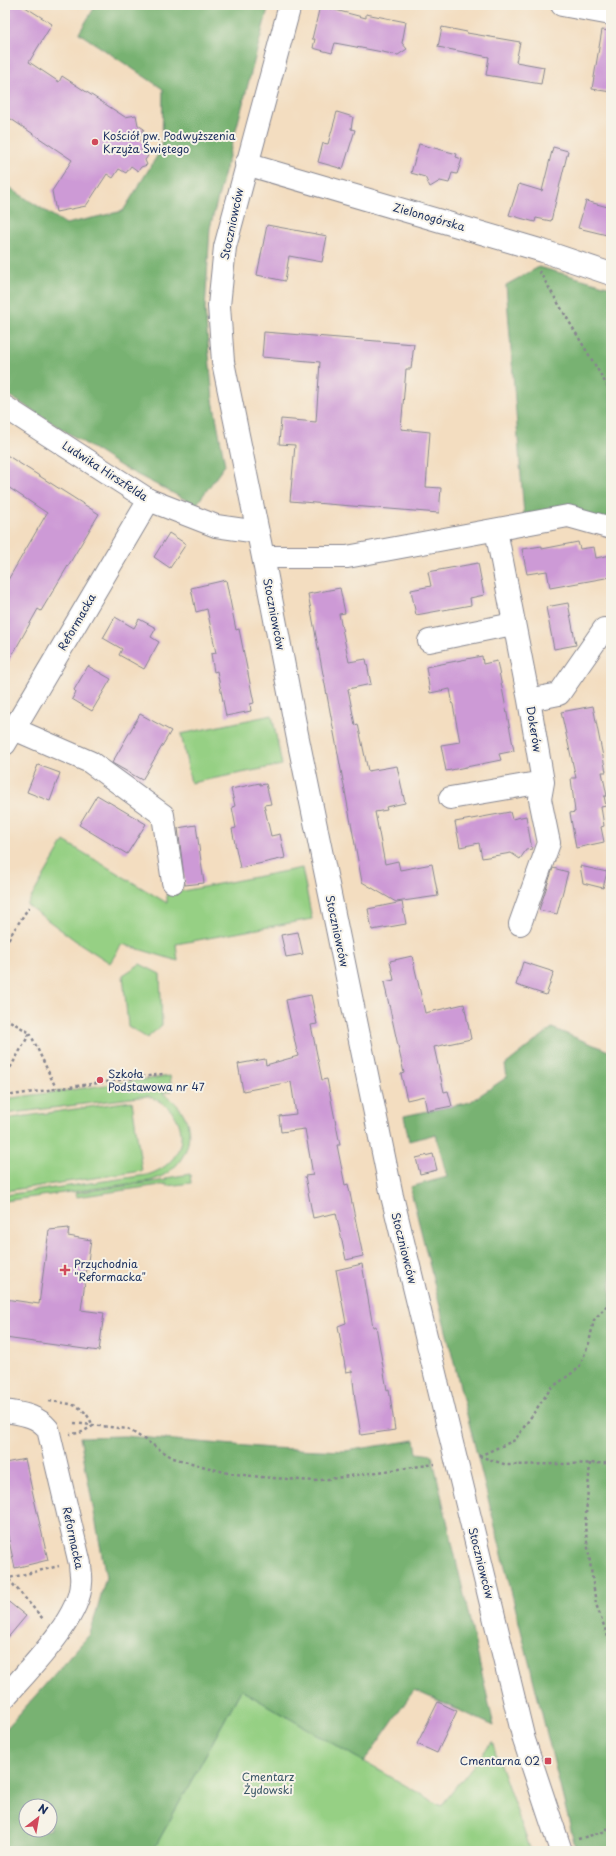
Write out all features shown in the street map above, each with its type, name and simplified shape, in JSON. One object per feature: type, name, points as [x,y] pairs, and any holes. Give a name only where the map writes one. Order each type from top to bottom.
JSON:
[{"type":"street","name":"Stoczniowców","points":[[290,5],[246,164],[225,247],[219,306],[223,362],[297,734],[392,1196],[524,1740],[569,1845]]},
{"type":"street","points":[[562,5],[611,14]]},
{"type":"street","name":"Zielonogórska","points":[[246,164],[543,251],[611,274]]},
{"type":"street","name":"Ludwika Hirszfelda","points":[[5,407],[149,500],[216,526],[258,532]]},
{"type":"street","name":"Reformacka","points":[[9,737],[149,500]]},
{"type":"street","points":[[263,557],[347,557],[568,516],[611,528]]},
{"type":"street","name":"Dokerów","points":[[496,530],[513,624],[529,700],[542,782],[540,799],[549,843],[520,924]]},
{"type":"street","points":[[429,641],[513,624]]},
{"type":"street","points":[[529,700],[559,694],[604,629]]},
{"type":"street","points":[[9,737],[90,762],[163,815],[173,882]]},
{"type":"street","points":[[450,798],[542,782]]},
{"type":"street","name":"Reformacka","points":[[5,1411],[31,1416],[42,1421],[48,1429],[79,1561],[81,1584],[78,1599],[70,1616],[57,1635],[5,1697]]},
{"type":"path","points":[[543,251],[538,266],[539,274],[611,392]]},
{"type":"path","points":[[5,944],[29,907]]},
{"type":"path","points":[[5,1018],[30,1033],[56,1088]]},
{"type":"path","points":[[5,1077],[30,1033]]},
{"type":"path","points":[[5,1096],[163,1074]]},
{"type":"path","points":[[472,1457],[479,1456],[515,1440],[551,1388],[579,1368],[589,1343],[594,1320],[611,1301]]},
{"type":"path","points":[[53,1402],[82,1408],[88,1414],[93,1426]]},
{"type":"path","points":[[74,1423],[128,1429],[173,1458],[228,1473],[281,1479],[314,1481],[437,1463]]},
{"type":"path","points":[[479,1456],[507,1465],[611,1463]]},
{"type":"path","points":[[590,1463],[585,1527],[596,1604],[611,1645]]},
{"type":"path","points":[[5,1579],[79,1561]]},
{"type":"path","points":[[5,1575],[57,1635]]},
{"type":"path","points":[[569,1845],[606,1831],[611,1822]]},
{"type":"green space","points":[[96,5],[269,5],[210,228],[205,310],[213,400],[225,465],[196,505],[122,467],[5,393],[5,185],[66,224],[123,211],[162,148],[163,89],[79,33]]},
{"type":"green space","points":[[539,267],[611,287],[611,521],[524,515],[506,285]]},
{"type":"green space","points":[[272,715],[282,765],[191,783],[181,734]]},
{"type":"green space","points":[[64,841],[167,903],[167,894],[302,868],[312,919],[176,944],[178,961],[122,944],[110,963],[76,941],[27,905]]},
{"type":"green space","points":[[140,964],[160,974],[162,1025],[147,1038],[128,1026],[123,975]]},
{"type":"green space","points":[[552,1028],[611,1052],[611,1851],[576,1850],[410,1187],[447,1177],[436,1134],[409,1141],[404,1116],[470,1102],[507,1077],[505,1065]]},
{"type":"green space","points":[[170,1076],[172,1091],[162,1093],[175,1103],[184,1115],[188,1128],[188,1141],[184,1154],[176,1165],[165,1174],[150,1181],[5,1201],[5,1195],[147,1175],[162,1168],[173,1159],[179,1148],[181,1136],[179,1123],[172,1112],[162,1103],[147,1096],[5,1114],[5,1099]]},
{"type":"green space","points":[[132,1101],[142,1171],[5,1191],[5,1119]]},
{"type":"green space","points":[[190,1174],[191,1183],[167,1186],[167,1184],[76,1197],[75,1193],[166,1180],[166,1178]]},
{"type":"green space","points":[[125,1436],[271,1448],[345,1451],[415,1440],[417,1453],[432,1455],[494,1726],[414,1690],[364,1762],[241,1690],[153,1851],[5,1851],[5,1730],[90,1634],[106,1577],[80,1437]]},
{"type":"green space","name":"Cmentarz Żydowski","points":[[241,1690],[441,1806],[492,1742],[531,1851],[153,1851]]},
{"type":"building","name":"Kościół pw. Podwyższenia Krzyża Świętego","points":[[10,5],[22,5],[52,24],[29,62],[59,82],[62,76],[125,117],[136,115],[138,125],[144,129],[138,139],[146,144],[141,151],[148,156],[145,160],[147,165],[141,167],[138,171],[131,166],[126,173],[119,169],[113,178],[107,174],[86,206],[56,212],[52,191],[72,160],[5,115],[5,14]]},
{"type":"building","points":[[320,6],[366,18],[366,14],[406,22],[402,43],[407,49],[398,55],[335,43],[332,53],[313,48],[315,39],[312,39]]},
{"type":"building","points":[[442,27],[520,42],[516,62],[544,67],[541,84],[486,75],[489,57],[438,47]]},
{"type":"building","points":[[602,30],[611,31],[611,92],[592,89]]},
{"type":"building","points":[[337,112],[353,117],[351,129],[355,130],[343,169],[318,162],[323,143],[328,144]]},
{"type":"building","points":[[419,144],[457,154],[456,157],[462,159],[457,174],[452,173],[449,183],[440,181],[430,187],[425,177],[411,173]]},
{"type":"building","points":[[553,147],[568,151],[551,221],[536,218],[535,222],[509,215],[519,184],[542,191]]},
{"type":"building","points":[[586,201],[611,208],[611,236],[578,228]]},
{"type":"building","points":[[267,225],[327,236],[322,262],[289,256],[285,281],[257,275]]},
{"type":"building","points":[[264,332],[414,344],[411,369],[406,369],[401,429],[430,432],[426,487],[441,488],[439,513],[290,501],[295,445],[279,444],[281,419],[316,422],[320,362],[262,357]]},
{"type":"building","points":[[5,454],[99,514],[41,611],[38,609],[5,668],[5,585],[47,513],[5,485]]},
{"type":"building","points":[[169,533],[186,544],[170,568],[154,557]]},
{"type":"building","points":[[578,542],[580,549],[594,547],[596,558],[611,555],[611,577],[550,588],[547,571],[527,574],[522,549],[542,546],[542,549]]},
{"type":"building","points":[[478,563],[484,595],[470,598],[471,605],[416,615],[411,590],[431,586],[428,572]]},
{"type":"building","points":[[226,580],[236,630],[239,629],[254,703],[250,704],[251,711],[226,716],[217,671],[214,672],[211,654],[216,653],[207,609],[196,612],[191,588]]},
{"type":"building","points":[[340,588],[345,613],[339,614],[349,662],[366,659],[371,684],[348,689],[355,725],[358,724],[368,771],[397,766],[405,803],[386,807],[387,810],[375,812],[385,864],[398,861],[400,870],[432,864],[438,896],[396,902],[362,882],[308,594]]},
{"type":"building","points":[[568,603],[576,645],[554,649],[546,607]]},
{"type":"building","points":[[115,617],[134,628],[139,619],[156,628],[151,637],[159,642],[144,669],[119,655],[122,649],[103,638]]},
{"type":"building","points":[[482,656],[483,664],[497,661],[514,751],[499,754],[501,760],[446,771],[441,745],[460,742],[450,689],[430,693],[426,667]]},
{"type":"building","points":[[88,666],[111,679],[92,711],[72,699],[76,692],[74,690]]},
{"type":"building","points":[[593,706],[606,772],[602,772],[607,796],[604,796],[606,806],[601,807],[604,826],[601,827],[604,842],[576,848],[570,813],[575,812],[571,778],[576,778],[561,712]]},
{"type":"building","points":[[140,714],[171,731],[142,780],[112,763]]},
{"type":"building","points":[[38,765],[60,773],[50,801],[27,792]]},
{"type":"building","points":[[260,783],[260,785],[266,784],[271,804],[264,805],[271,836],[280,834],[285,858],[240,868],[232,829],[236,828],[232,807],[235,806],[231,789]]},
{"type":"building","points":[[97,795],[146,824],[127,854],[79,825]]},
{"type":"building","points":[[510,812],[512,819],[526,816],[532,849],[526,850],[520,859],[511,853],[482,858],[479,843],[460,847],[455,822]]},
{"type":"building","points":[[196,825],[204,883],[185,885],[178,828]]},
{"type":"building","points":[[580,866],[607,872],[603,888],[583,883]]},
{"type":"building","points":[[553,868],[568,872],[557,914],[539,910]]},
{"type":"building","points":[[402,902],[406,924],[372,930],[368,909]]},
{"type":"building","points":[[298,932],[303,954],[286,957],[281,935]]},
{"type":"building","points":[[412,956],[425,1013],[464,1004],[471,1039],[434,1047],[444,1092],[448,1091],[452,1106],[427,1111],[424,1096],[407,1100],[401,1074],[404,1073],[384,982],[394,980],[390,961]]},
{"type":"building","points":[[523,962],[554,972],[546,995],[516,985]]},
{"type":"building","points":[[311,995],[317,1024],[311,1025],[322,1080],[327,1079],[340,1145],[337,1145],[345,1185],[348,1184],[363,1256],[346,1260],[336,1213],[313,1218],[305,1176],[313,1175],[305,1129],[281,1132],[279,1116],[296,1114],[291,1082],[243,1091],[238,1064],[265,1059],[266,1065],[298,1056],[286,1000]]},
{"type":"building","points":[[433,1154],[437,1170],[420,1174],[416,1158]]},
{"type":"building","name":"Przychodnia \"Reformacka\"","points":[[69,1228],[68,1236],[91,1240],[81,1310],[104,1313],[99,1351],[5,1338],[5,1299],[39,1304],[49,1230]]},
{"type":"building","points":[[362,1264],[373,1327],[376,1326],[387,1390],[389,1389],[395,1430],[361,1435],[352,1371],[346,1372],[338,1326],[346,1323],[336,1270]]},
{"type":"building","points":[[25,1459],[48,1560],[15,1568],[5,1523],[5,1463]]},
{"type":"building","points":[[5,1599],[26,1616],[5,1641]]},
{"type":"building","points":[[438,1702],[457,1711],[437,1753],[417,1744]]},
{"type":"place","name":"Kościół pw. Podwyższenia Krzyża Świętego","points":[[95,142]]},
{"type":"place","name":"Szkoła Podstawowa nr 47","points":[[100,1080]]},
{"type":"place","name":"Przychodnia \"Reformacka\"","points":[[65,1270]]},
{"type":"place","name":"Cmentarna 02","points":[[548,1761]]}]
